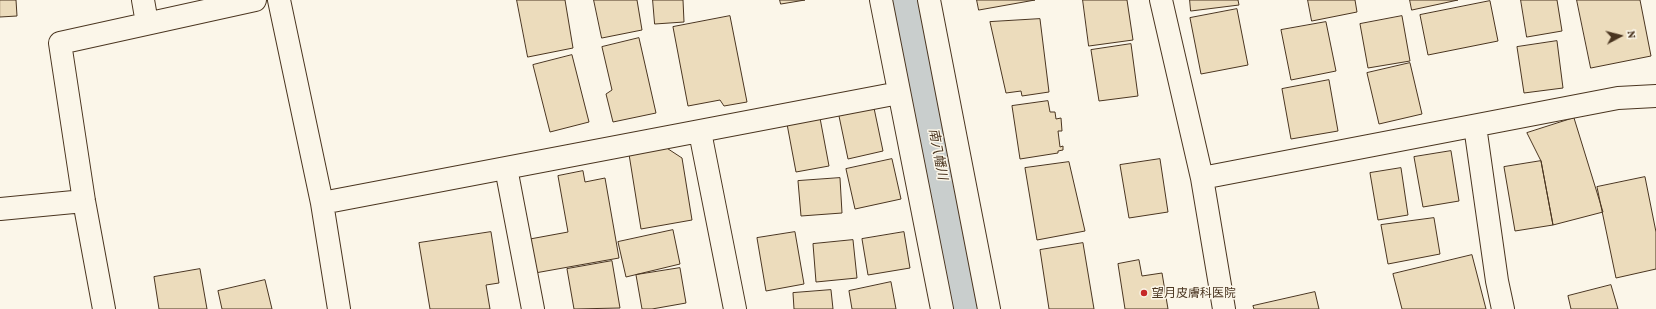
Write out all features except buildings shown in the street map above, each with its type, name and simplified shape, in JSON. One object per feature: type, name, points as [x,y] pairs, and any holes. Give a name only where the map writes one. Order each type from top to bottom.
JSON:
[{"type":"street","points":[[143,0],[147,23]]},
{"type":"street","points":[[104,309],[84,201],[60,43],[255,0]]},
{"type":"street","points":[[279,0],[322,203],[339,309]]},
{"type":"street","points":[[881,0],[942,309]]},
{"type":"street","points":[[929,0],[988,309]]},
{"type":"street","points":[[1161,0],[1202,178],[1224,309]]},
{"type":"street","points":[[322,203],[899,93]]},
{"type":"street","points":[[1202,178],[1618,98],[1656,96]]},
{"type":"street","points":[[1475,126],[1497,280],[1503,309]]},
{"type":"street","points":[[700,132],[735,309]]},
{"type":"street","points":[[506,168],[533,309]]},
{"type":"street","points":[[0,208],[84,201]]},
{"type":"waterway","name":"南八幡川","points":[[907,0],[968,309]]},
{"type":"place","name":"望月皮膚科医院","points":[[1144,293]]}]
